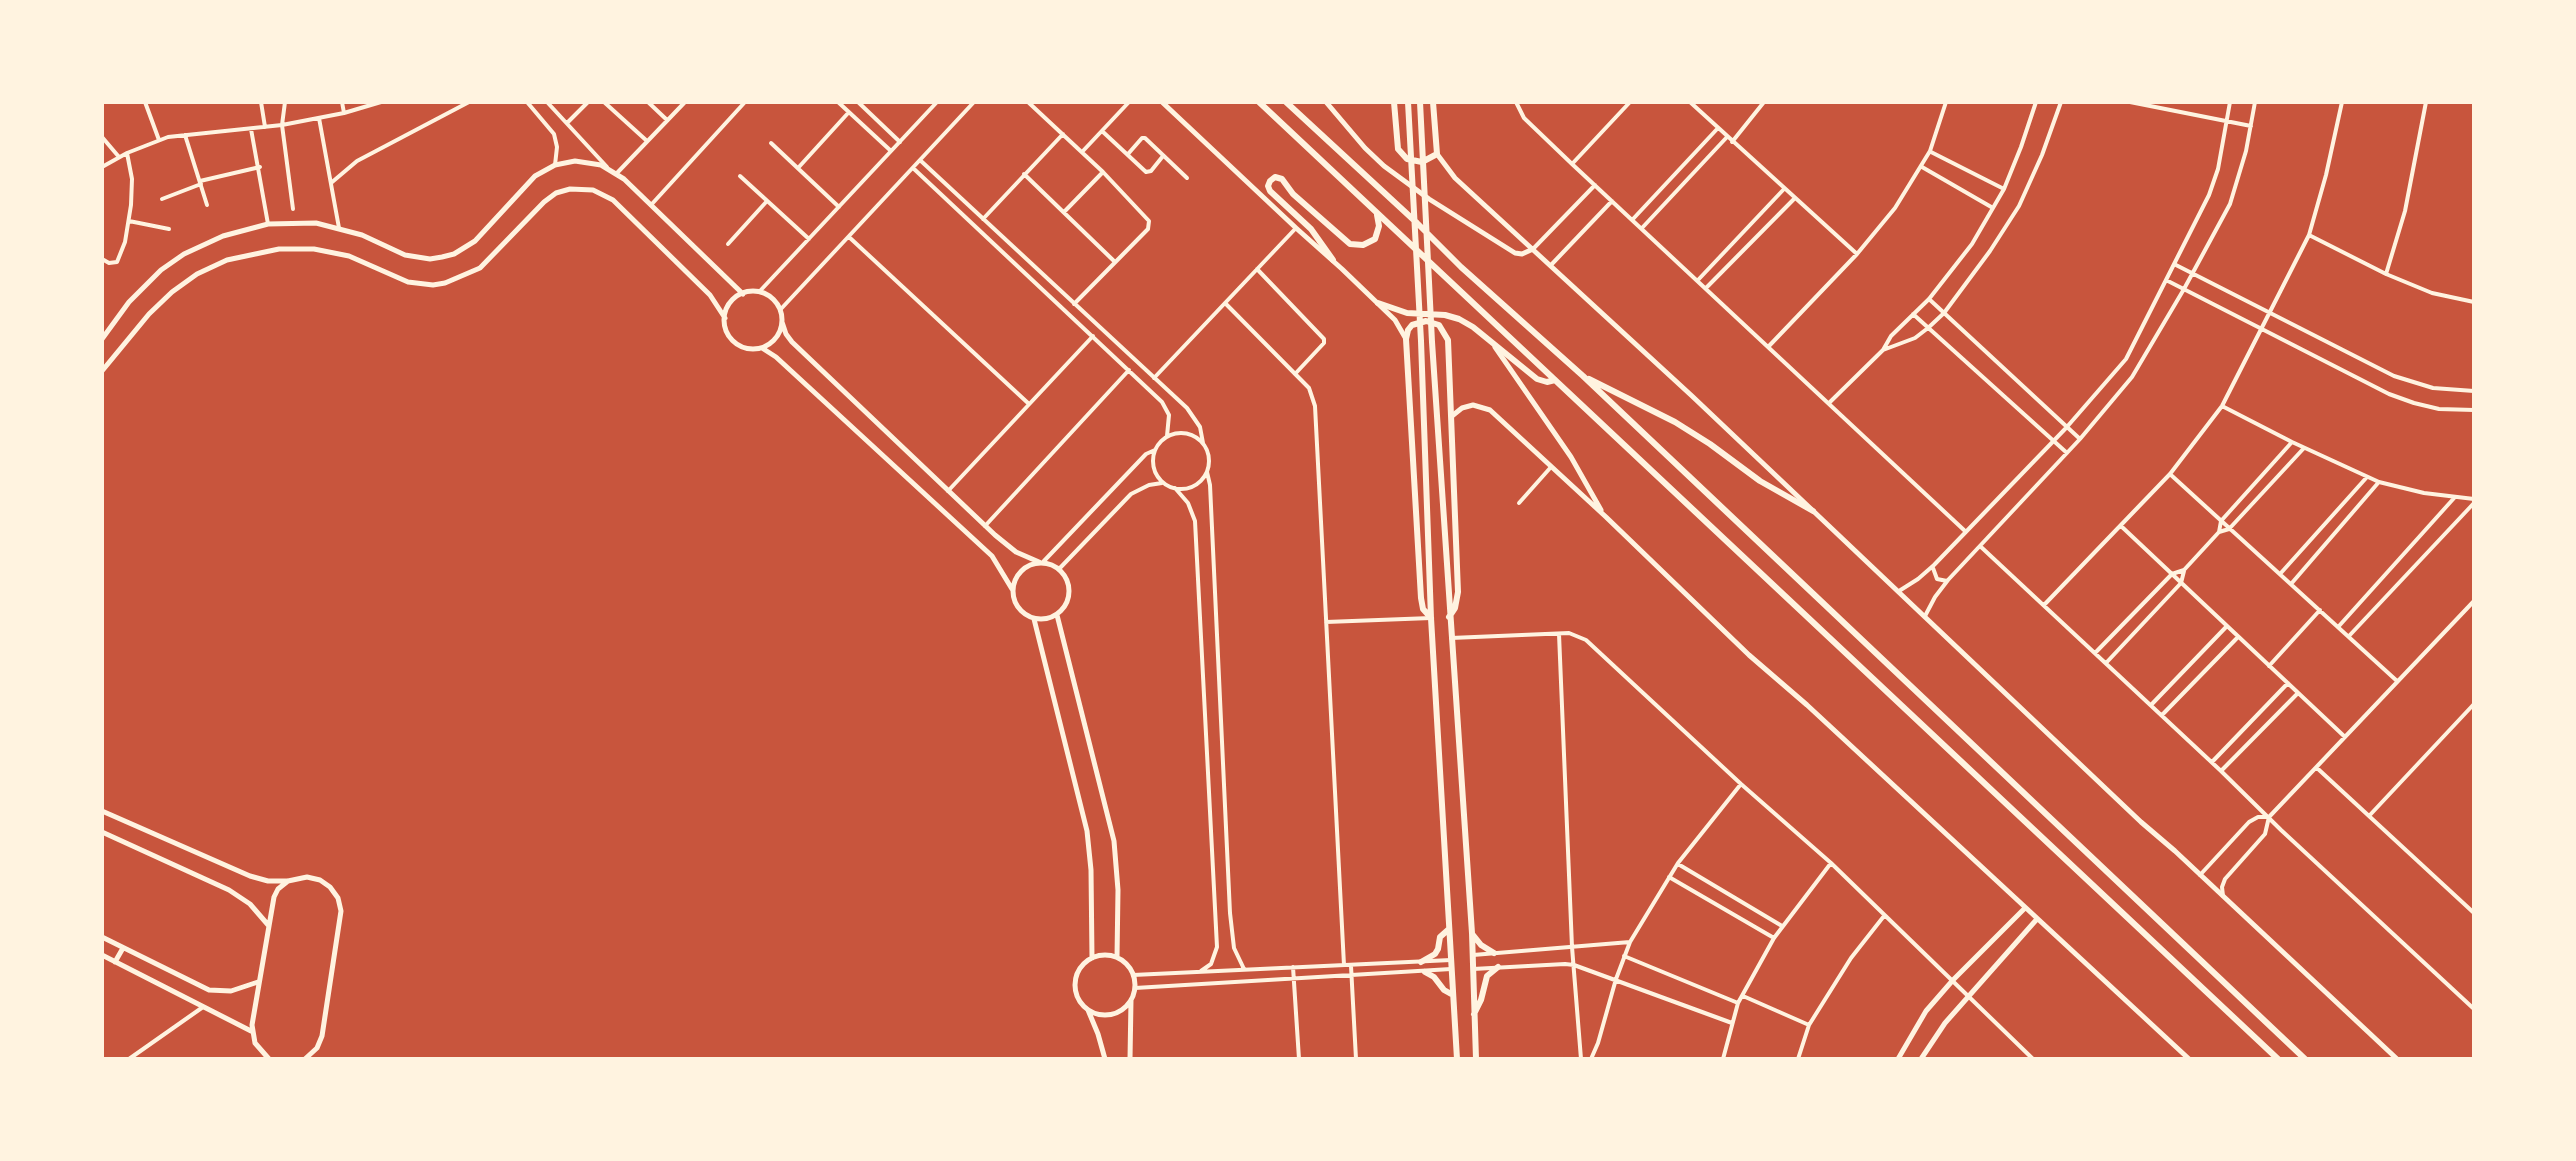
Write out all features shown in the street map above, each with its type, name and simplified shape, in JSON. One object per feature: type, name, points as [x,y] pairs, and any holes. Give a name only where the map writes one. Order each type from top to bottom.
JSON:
[{"type":"main road","points":[[1259,102],[2278,1059]]},
{"type":"main road","points":[[1286,102],[1461,267],[1583,376],[2305,1059]]},
{"type":"main road","points":[[1394,102],[1396,144],[1400,153],[1416,162],[1427,161],[1437,154],[1433,102]]},
{"type":"main road","points":[[1408,102],[1431,618],[1457,1059]]},
{"type":"main road","points":[[1420,102],[1450,638],[1472,933],[1476,1059]]},
{"type":"main road","points":[[1333,260],[1311,229],[1270,191],[1270,181],[1275,177],[1282,179],[1298,199],[1354,246],[1375,239],[1379,226],[1375,212]]},
{"type":"main road","points":[[1378,303],[1407,313],[1459,319],[1537,379],[1547,382],[1555,380]]},
{"type":"main road","points":[[1431,618],[1423,609],[1421,598],[1406,339],[1412,325],[1421,321],[1435,323],[1445,332],[1448,340],[1458,592],[1449,618]]},
{"type":"main road","points":[[1583,376],[1675,422],[1775,491],[1813,511]]},
{"type":"main road","points":[[1421,962],[1435,954],[1440,937],[1449,929]]},
{"type":"main road","points":[[1472,933],[1481,945],[1494,953]]},
{"type":"main road","points":[[1474,1014],[1485,980],[1498,967]]},
{"type":"main road","points":[[1425,972],[1453,995]]},
{"type":"street","points":[[145,102],[159,140]]},
{"type":"street","points":[[261,102],[265,127]]},
{"type":"street","points":[[285,102],[282,125],[293,209]]},
{"type":"street","points":[[342,102],[344,113]]},
{"type":"street","points":[[102,167],[159,140],[282,125],[381,102]]},
{"type":"street","points":[[331,183],[357,161],[469,102]]},
{"type":"street","points":[[527,102],[554,134],[557,147],[555,165]]},
{"type":"street","points":[[547,102],[609,169]]},
{"type":"street","points":[[567,123],[588,102]]},
{"type":"street","points":[[604,102],[647,142]]},
{"type":"street","points":[[648,102],[667,120]]},
{"type":"street","points":[[617,173],[685,102]]},
{"type":"street","points":[[651,205],[745,102]]},
{"type":"street","points":[[838,102],[891,151]]},
{"type":"street","points":[[858,102],[900,142]]},
{"type":"street","points":[[759,292],[937,102]]},
{"type":"street","points":[[780,310],[974,102]]},
{"type":"street","points":[[1028,102],[1103,172],[1147,217],[1149,224],[1148,229],[1074,304]]},
{"type":"street","points":[[1082,152],[1129,102]]},
{"type":"street","points":[[1162,102],[1378,303],[1395,320],[1406,339]]},
{"type":"street","points":[[1326,102],[1384,166],[1429,199],[1515,253],[1528,253],[1533,249],[1595,185]]},
{"type":"street","points":[[1516,102],[1524,118],[1572,164],[1965,531]]},
{"type":"street","points":[[1572,164],[1630,102]]},
{"type":"street","points":[[1690,102],[1857,254]]},
{"type":"street","points":[[1732,142],[1764,102]]},
{"type":"street","points":[[1769,347],[1857,254],[1895,208],[1930,151],[1946,102]]},
{"type":"street","points":[[1829,402],[1883,350],[1891,336],[1929,299],[1972,244],[2004,189],[2036,102]]},
{"type":"street","points":[[1883,350],[1915,338],[1928,328],[1944,313],[1990,251],[2019,206],[2061,102]]},
{"type":"street","points":[[2130,102],[2251,126]]},
{"type":"street","points":[[1899,591],[1934,565],[2054,441],[2126,359],[2209,195],[2218,169],[2230,102]]},
{"type":"street","points":[[1925,616],[1948,580],[2080,439],[2132,377],[2230,204],[2240,176],[2255,102]]},
{"type":"street","points":[[2044,605],[2170,474],[2222,406],[2309,235],[2342,102]]},
{"type":"street","points":[[2386,274],[2405,211],[2426,102]]},
{"type":"street","points":[[798,168],[849,112]]},
{"type":"street","points":[[319,118],[339,228]]},
{"type":"street","points":[[1633,219],[1718,128]]},
{"type":"street","points":[[251,129],[268,224]]},
{"type":"street","points":[[1102,131],[1149,173],[1163,156]]},
{"type":"street","points":[[983,219],[1063,134]]},
{"type":"street","points":[[185,135],[207,205]]},
{"type":"street","points":[[102,137],[119,157]]},
{"type":"street","points":[[1642,228],[1727,137]]},
{"type":"street","points":[[1128,154],[1143,138],[1187,178]]},
{"type":"street","points":[[771,143],[839,207]]},
{"type":"street","points":[[1930,151],[2004,189]]},
{"type":"street","points":[[102,259],[112,263],[120,259],[129,221],[132,179],[127,153]]},
{"type":"street","points":[[1437,154],[1455,178],[2397,1059]]},
{"type":"street","points":[[102,339],[139,290],[172,261],[238,230],[300,222],[362,235],[417,258],[442,257],[475,241],[535,176],[555,165],[583,161],[617,173],[743,294]]},
{"type":"street","points":[[921,161],[1192,414],[1200,427],[1208,452],[1228,944],[1244,969]]},
{"type":"street","points":[[162,199],[201,183],[260,167]]},
{"type":"street","points":[[1922,167],[1993,208]]},
{"type":"street","points":[[913,168],[1129,370],[1166,408],[1170,422],[1167,436],[1155,450],[1146,454],[1041,562],[1021,571],[1012,589]]},
{"type":"street","points":[[1064,212],[1103,172]]},
{"type":"street","points":[[1024,174],[1115,262]]},
{"type":"street","points":[[740,176],[809,239]]},
{"type":"street","points":[[102,371],[160,303],[184,283],[227,260],[270,250],[314,249],[349,256],[408,282],[445,283],[480,268],[544,202],[556,193],[570,189],[593,190],[613,200],[710,295],[725,318],[728,334],[739,345],[762,348],[776,338],[782,322]]},
{"type":"street","points":[[1697,280],[1784,189]]},
{"type":"street","points":[[944,197],[951,190]]},
{"type":"street","points":[[1706,288],[1794,198]]},
{"type":"street","points":[[728,244],[767,201]]},
{"type":"street","points":[[1551,265],[1612,201]]},
{"type":"street","points":[[129,221],[169,229]]},
{"type":"street","points":[[1154,378],[1296,228]]},
{"type":"street","points":[[2309,235],[2386,274],[2446,298],[2474,302]]},
{"type":"street","points":[[848,236],[1029,404]]},
{"type":"street","points":[[2174,264],[2403,380],[2433,388],[2474,391]]},
{"type":"street","points":[[1257,269],[1324,339],[1324,343],[1295,374]]},
{"type":"street","points":[[2166,280],[2389,394],[2439,409],[2474,410]]},
{"type":"street","points":[[725,318],[732,301],[743,294],[759,292],[772,298],[792,342],[985,526],[1009,547],[1059,569],[1069,588],[1067,603],[1057,615],[1034,619],[1018,608],[1012,589],[992,556],[780,360],[762,348]]},
{"type":"street","points":[[1929,299],[2080,439]]},
{"type":"street","points":[[1225,303],[1309,388],[1315,406],[1344,965]]},
{"type":"street","points":[[1913,314],[2067,453]]},
{"type":"street","points":[[948,491],[1093,336]]},
{"type":"street","points":[[1492,343],[1571,457],[1603,514]]},
{"type":"street","points":[[985,526],[1129,370]]},
{"type":"street","points":[[1451,417],[1467,406],[1485,407],[1603,514],[1749,655],[2189,1059]]},
{"type":"street","points":[[2222,406],[2379,482],[2474,501]]},
{"type":"street","points":[[1167,436],[1190,434],[1203,443]]},
{"type":"street","points":[[2219,532],[2221,521],[2292,442]]},
{"type":"street","points":[[2095,653],[2172,574],[2184,570],[2219,532],[2229,529],[2304,448]]},
{"type":"street","points":[[1155,450],[1154,468],[1164,483],[1175,488],[1188,503],[1195,521],[1217,941],[1214,958],[1201,971]]},
{"type":"street","points":[[1519,503],[1551,467]]},
{"type":"street","points":[[1175,488],[1194,486],[1207,472]]},
{"type":"street","points":[[2170,474],[2397,681]]},
{"type":"street","points":[[2280,575],[2367,477]]},
{"type":"street","points":[[2291,584],[2379,482]]},
{"type":"street","points":[[1059,569],[1131,494],[1149,485],[1164,483]]},
{"type":"street","points":[[2339,627],[2455,497]]},
{"type":"street","points":[[2349,636],[2474,501]]},
{"type":"street","points":[[2121,526],[2345,737]]},
{"type":"street","points":[[1980,546],[2474,1009]]},
{"type":"street","points":[[1934,565],[1937,579],[1948,580]]},
{"type":"street","points":[[2106,663],[2181,583],[2184,570]]},
{"type":"street","points":[[2200,875],[2253,818],[2269,817],[2474,601]]},
{"type":"street","points":[[2269,666],[2320,610]]},
{"type":"street","points":[[1057,615],[1114,841],[1118,890],[1117,957]]},
{"type":"street","points":[[1326,622],[1431,618]]},
{"type":"street","points":[[1034,619],[1087,831],[1091,870],[1092,958]]},
{"type":"street","points":[[2151,705],[2227,626]]},
{"type":"street","points":[[1559,633],[1572,947],[1581,1059]]},
{"type":"street","points":[[1450,638],[1559,633],[1573,634],[1586,640],[1831,863],[2033,1059]]},
{"type":"street","points":[[2162,715],[2238,637]]},
{"type":"street","points":[[2212,762],[2288,683]]},
{"type":"street","points":[[2221,771],[2298,693]]},
{"type":"street","points":[[2369,816],[2474,704]]},
{"type":"street","points":[[2238,736],[2247,745]]},
{"type":"street","points":[[2317,768],[2474,913]]},
{"type":"street","points":[[1591,1059],[1630,942],[1678,863],[1741,784]]},
{"type":"street","points":[[102,811],[250,876],[268,881],[307,877],[325,883],[338,898],[341,911],[322,1036],[317,1048],[307,1058]]},
{"type":"street","points":[[2223,896],[2225,879],[2265,834],[2269,817]]},
{"type":"street","points":[[102,832],[229,890],[250,904],[269,926]]},
{"type":"street","points":[[1678,863],[1782,926]]},
{"type":"street","points":[[1723,1059],[1738,1003],[1774,938],[1831,863]]},
{"type":"street","points":[[1669,877],[1774,938]]},
{"type":"street","points":[[269,1059],[258,1049],[252,1031],[274,897],[288,881]]},
{"type":"street","points":[[1898,1059],[1926,1011],[2025,908]]},
{"type":"street","points":[[1798,1059],[1809,1025],[1851,958],[1884,916]]},
{"type":"street","points":[[1921,1059],[1945,1023],[2037,919]]},
{"type":"street","points":[[102,937],[209,990],[231,991],[259,981]]},
{"type":"street","points":[[1217,941],[1228,944]]},
{"type":"street","points":[[1473,955],[1630,942]]},
{"type":"street","points":[[115,962],[123,948]]},
{"type":"street","points":[[102,955],[252,1031]]},
{"type":"street","points":[[1088,1010],[1112,1014],[1123,1009],[1131,999],[1135,988],[1133,975],[1117,957],[1104,955],[1092,958],[1076,978],[1077,996],[1088,1010],[1105,1059]]},
{"type":"street","points":[[1624,956],[1738,1003]]},
{"type":"street","points":[[1133,975],[1451,960]]},
{"type":"street","points":[[1351,965],[1356,1059]]},
{"type":"street","points":[[1473,969],[1574,965],[1732,1023]]},
{"type":"street","points":[[1293,967],[1299,1059]]},
{"type":"street","points":[[1135,988],[1451,969]]},
{"type":"street","points":[[1743,996],[1809,1025]]},
{"type":"street","points":[[1130,1059],[1131,999]]},
{"type":"street","points":[[129,1059],[203,1007]]}]
